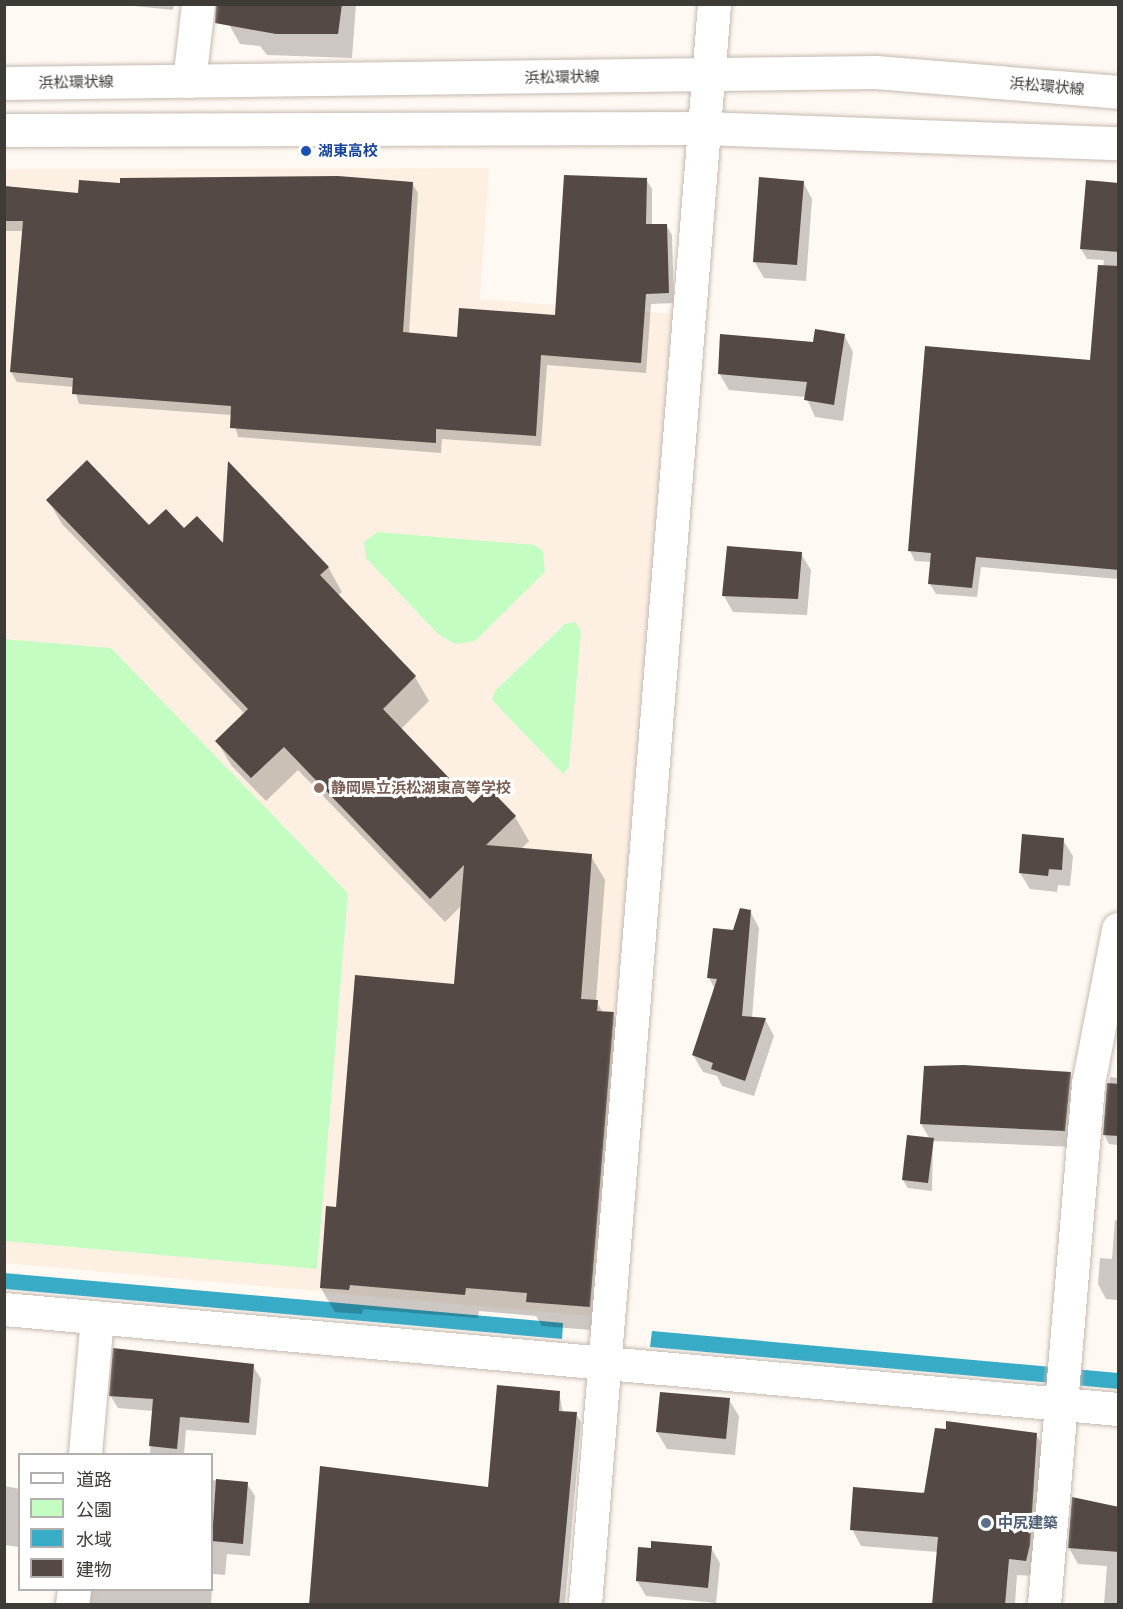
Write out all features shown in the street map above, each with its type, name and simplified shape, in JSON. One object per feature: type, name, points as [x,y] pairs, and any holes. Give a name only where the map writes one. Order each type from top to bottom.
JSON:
[{"type":"street","points":[[189,81],[198,4]]},
{"type":"street","points":[[585,1605],[714,4]]},
{"type":"street","name":"浜松環状線","points":[[4,83],[876,72],[1119,92]]},
{"type":"street","points":[[4,130],[704,128],[1119,143]]},
{"type":"street","points":[[1044,1605],[1088,1084],[1119,929]]},
{"type":"street","points":[[4,1309],[97,1318],[605,1343],[1063,1385],[1119,1409]]},
{"type":"street","points":[[85,1453],[97,1318]]},
{"type":"shaded area","name":"静岡県立浜松湖東高等学校","points":[[489,168],[480,299],[673,314],[591,1316],[5,1263],[4,169]]},
{"type":"green space","points":[[377,532],[535,545],[543,551],[545,572],[475,641],[455,644],[438,634],[366,558],[364,542]]},
{"type":"green space","points":[[575,622],[581,631],[569,767],[563,774],[492,700],[495,691],[565,624]]},
{"type":"green space","points":[[4,639],[111,648],[348,893],[317,1269],[5,1241]]},
{"type":"water","points":[[4,1273],[563,1323],[562,1339],[5,1289]]},
{"type":"water","points":[[652,1331],[1118,1373],[1118,1389],[650,1347]]},
{"type":"building","points":[[216,4],[342,4],[338,34],[276,34],[215,23]]},
{"type":"building","points":[[564,175],[647,178],[646,224],[667,224],[669,293],[646,294],[641,363],[541,355],[536,436],[436,429],[436,443],[230,428],[231,406],[72,394],[73,378],[10,372],[23,221],[4,221],[4,186],[78,193],[79,180],[120,183],[120,178],[338,176],[413,182],[403,332],[457,337],[459,308],[555,315]]},
{"type":"building","points":[[759,177],[804,181],[797,265],[753,262]]},
{"type":"building","points":[[1086,180],[1119,183],[1119,252],[1080,249]]},
{"type":"building","points":[[1098,265],[1119,266],[1119,570],[976,557],[972,588],[928,584],[931,553],[908,551],[925,346],[1090,360]]},
{"type":"building","points":[[815,329],[845,334],[834,405],[804,400],[807,382],[718,374],[720,334],[813,342]]},
{"type":"building","points":[[87,460],[149,525],[166,509],[184,528],[197,516],[223,543],[228,461],[329,567],[320,575],[416,676],[383,709],[473,803],[489,788],[516,816],[486,845],[592,854],[581,999],[598,1000],[597,1011],[614,1012],[590,1307],[526,1302],[527,1293],[466,1288],[465,1295],[350,1285],[349,1290],[320,1288],[326,1206],[336,1207],[355,975],[454,984],[464,865],[430,899],[284,747],[251,778],[215,741],[248,709],[46,500]]},
{"type":"building","points":[[727,546],[802,552],[798,599],[722,596]]},
{"type":"building","points":[[1022,834],[1064,838],[1062,870],[1049,869],[1048,876],[1019,873]]},
{"type":"building","points":[[740,908],[751,910],[742,1016],[766,1018],[745,1081],[711,1069],[713,1063],[692,1055],[717,979],[707,978],[713,928],[733,930]]},
{"type":"building","points":[[964,1065],[1071,1072],[1065,1131],[920,1124],[924,1066]]},
{"type":"building","points":[[1107,1083],[1119,1084],[1119,1136],[1103,1135]]},
{"type":"building","points":[[907,1135],[934,1138],[928,1183],[902,1180]]},
{"type":"building","points":[[113,1348],[254,1364],[249,1423],[180,1417],[177,1449],[149,1446],[153,1399],[109,1396]]},
{"type":"building","points":[[497,1385],[560,1391],[559,1411],[577,1412],[559,1605],[309,1605],[320,1466],[488,1487]]},
{"type":"building","points":[[660,1392],[730,1398],[726,1439],[656,1432]]},
{"type":"building","points":[[946,1421],[1037,1433],[1030,1545],[1026,1561],[1009,1559],[1005,1605],[932,1605],[938,1537],[850,1530],[853,1487],[924,1493],[935,1428],[946,1429]]},
{"type":"building","points":[[216,1479],[248,1482],[243,1544],[213,1541]]},
{"type":"building","points":[[1072,1497],[1119,1507],[1119,1552],[1068,1548]]},
{"type":"building","points":[[651,1541],[712,1546],[708,1588],[636,1581],[638,1547],[651,1548]]},
{"type":"place","name":"湖東高校","points":[[306,151]]},
{"type":"place","name":"静岡県立浜松湖東高等学校","points":[[319,788]]},
{"type":"place","name":"中尻建築","points":[[986,1523]]}]
